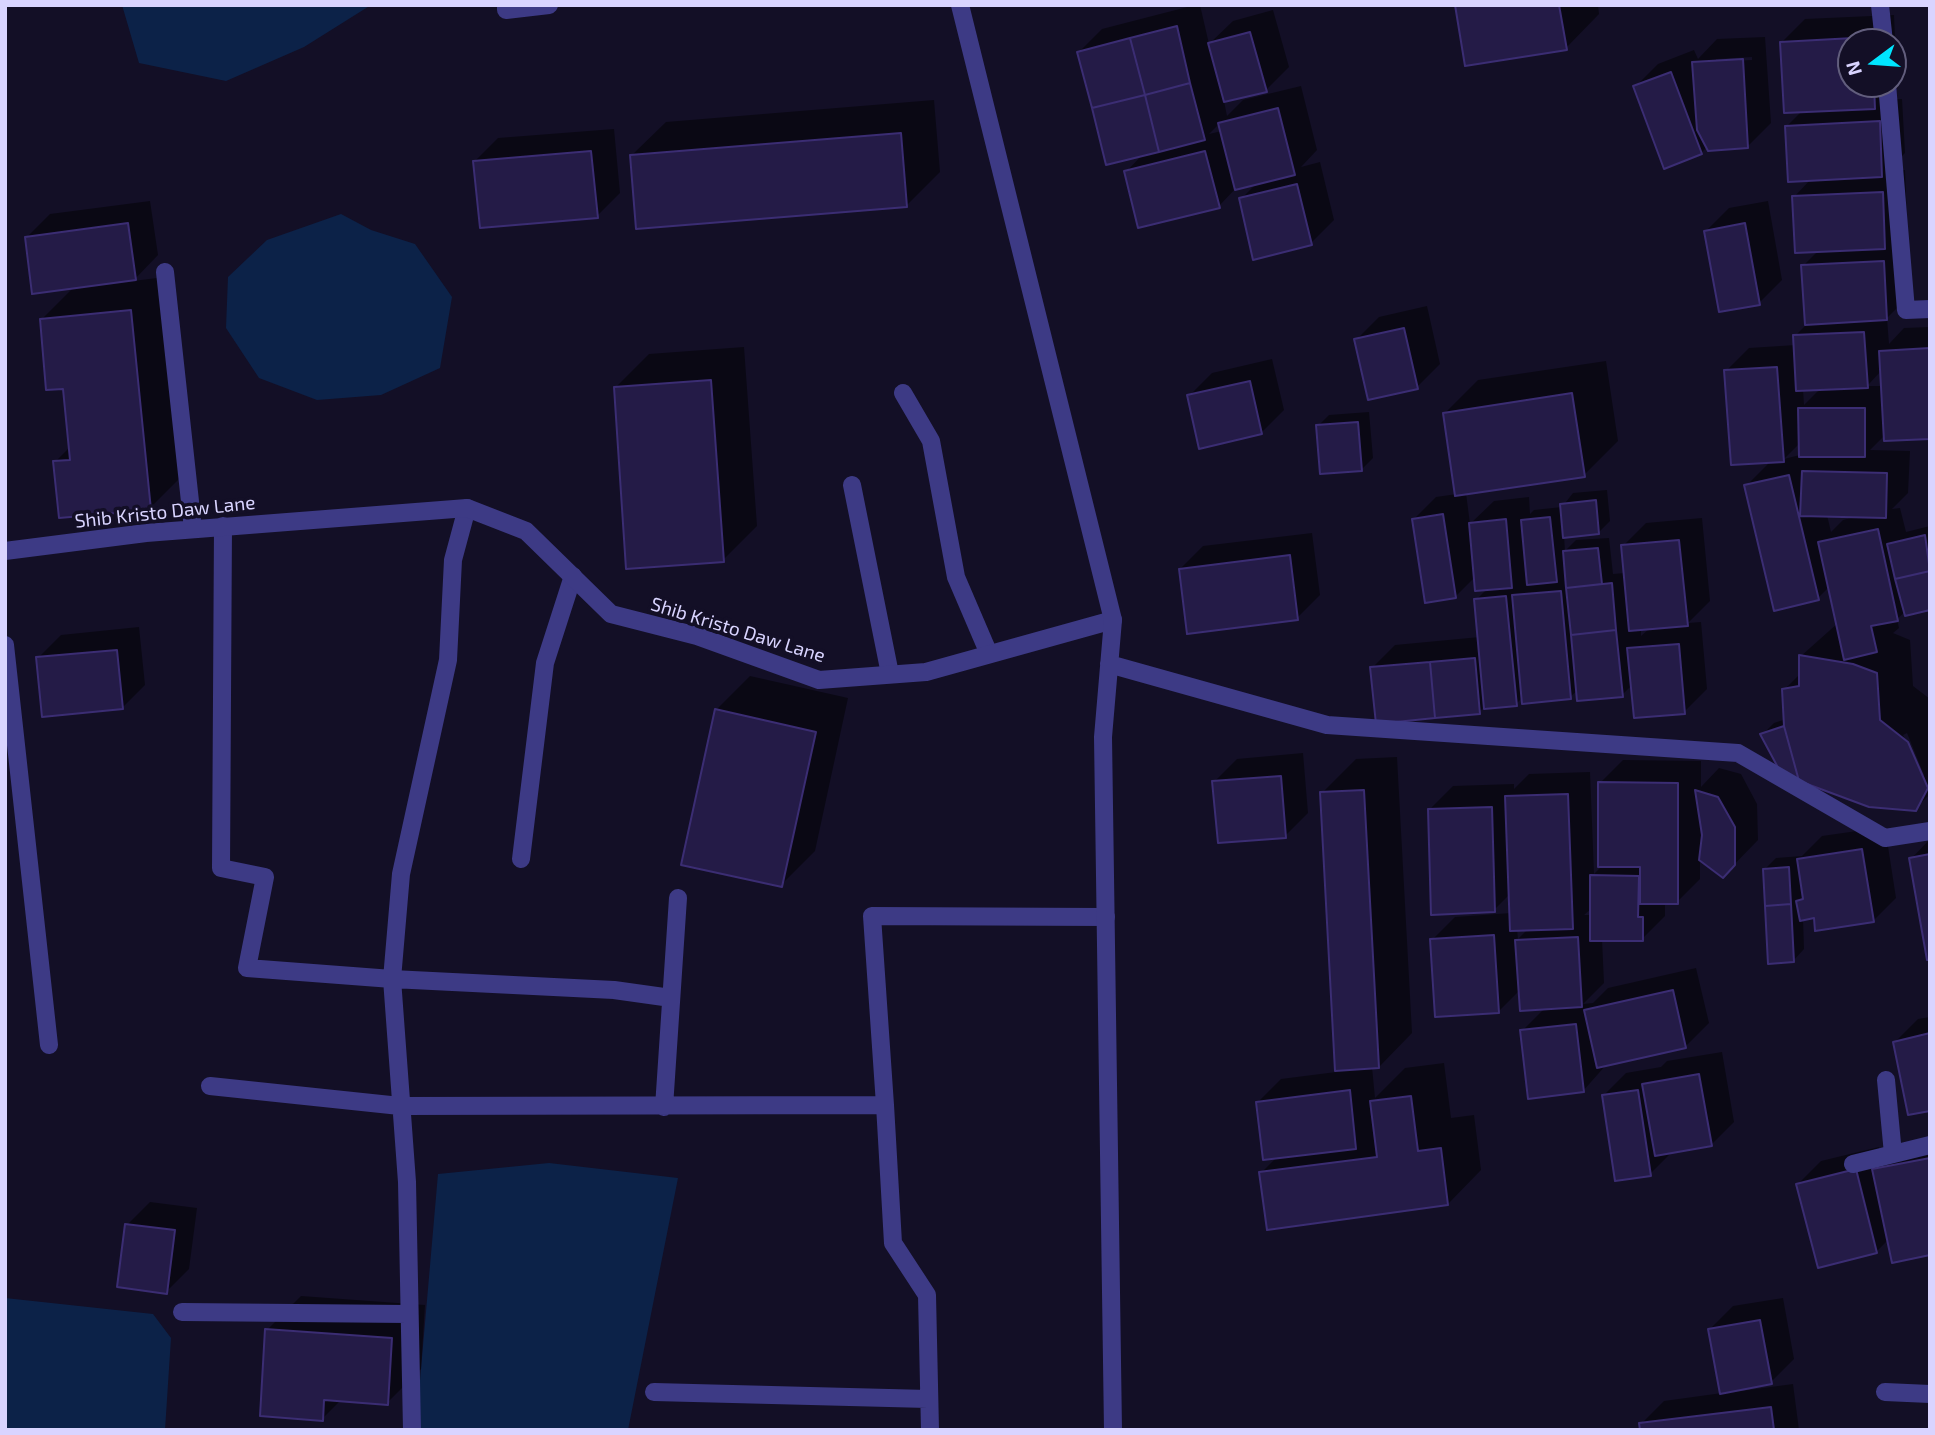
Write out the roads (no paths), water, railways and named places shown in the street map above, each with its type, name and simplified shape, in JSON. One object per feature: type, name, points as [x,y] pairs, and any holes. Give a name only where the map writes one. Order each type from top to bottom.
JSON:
[{"type":"street","points":[[506,5],[506,10],[549,5]]},
{"type":"street","points":[[960,5],[1113,620],[1103,737],[1113,1430]]},
{"type":"street","points":[[1881,5],[1883,28]]},
{"type":"street","points":[[1888,98],[1906,310],[1930,309]]},
{"type":"street","points":[[165,272],[193,529]]},
{"type":"street","points":[[903,393],[931,441],[956,577],[989,654]]},
{"type":"street","points":[[852,485],[890,674]]},
{"type":"street","points":[[412,1430],[407,1182],[392,979],[401,874],[448,660],[453,560],[467,508]]},
{"type":"street","name":"Shib Kristo Daw Lane","points":[[5,551],[223,526],[467,508],[526,531],[611,614],[697,636],[819,680],[926,672],[1113,620]]},
{"type":"street","points":[[223,526],[221,868],[265,877],[247,968],[392,979],[614,990],[671,998]]},
{"type":"street","points":[[521,859],[545,663],[573,576]]},
{"type":"street","points":[[5,645],[48,1045]]},
{"type":"street","points":[[1109,664],[1327,725],[1738,753],[1885,838],[1930,831]]},
{"type":"street","points":[[664,1107],[678,898]]},
{"type":"street","points":[[930,1430],[928,1295],[893,1243],[872,916],[1106,917]]},
{"type":"street","points":[[1886,1080],[1893,1154]]},
{"type":"street","points":[[210,1086],[400,1106],[885,1105]]},
{"type":"street","points":[[1853,1164],[1930,1145]]},
{"type":"street","points":[[182,1312],[408,1314]]},
{"type":"street","points":[[654,1392],[928,1399]]},
{"type":"street","points":[[1885,1392],[1930,1394]]},
{"type":"water","points":[[122,5],[371,5],[304,47],[226,81],[139,63]]},
{"type":"water","points":[[341,214],[371,230],[415,244],[452,297],[440,368],[381,395],[317,400],[259,378],[226,328],[228,277],[267,240]]},
{"type":"water","points":[[549,1163],[678,1178],[628,1430],[419,1430],[416,1426],[438,1174]]},
{"type":"water","points":[[5,1298],[153,1314],[171,1338],[165,1430],[5,1430]]}]
